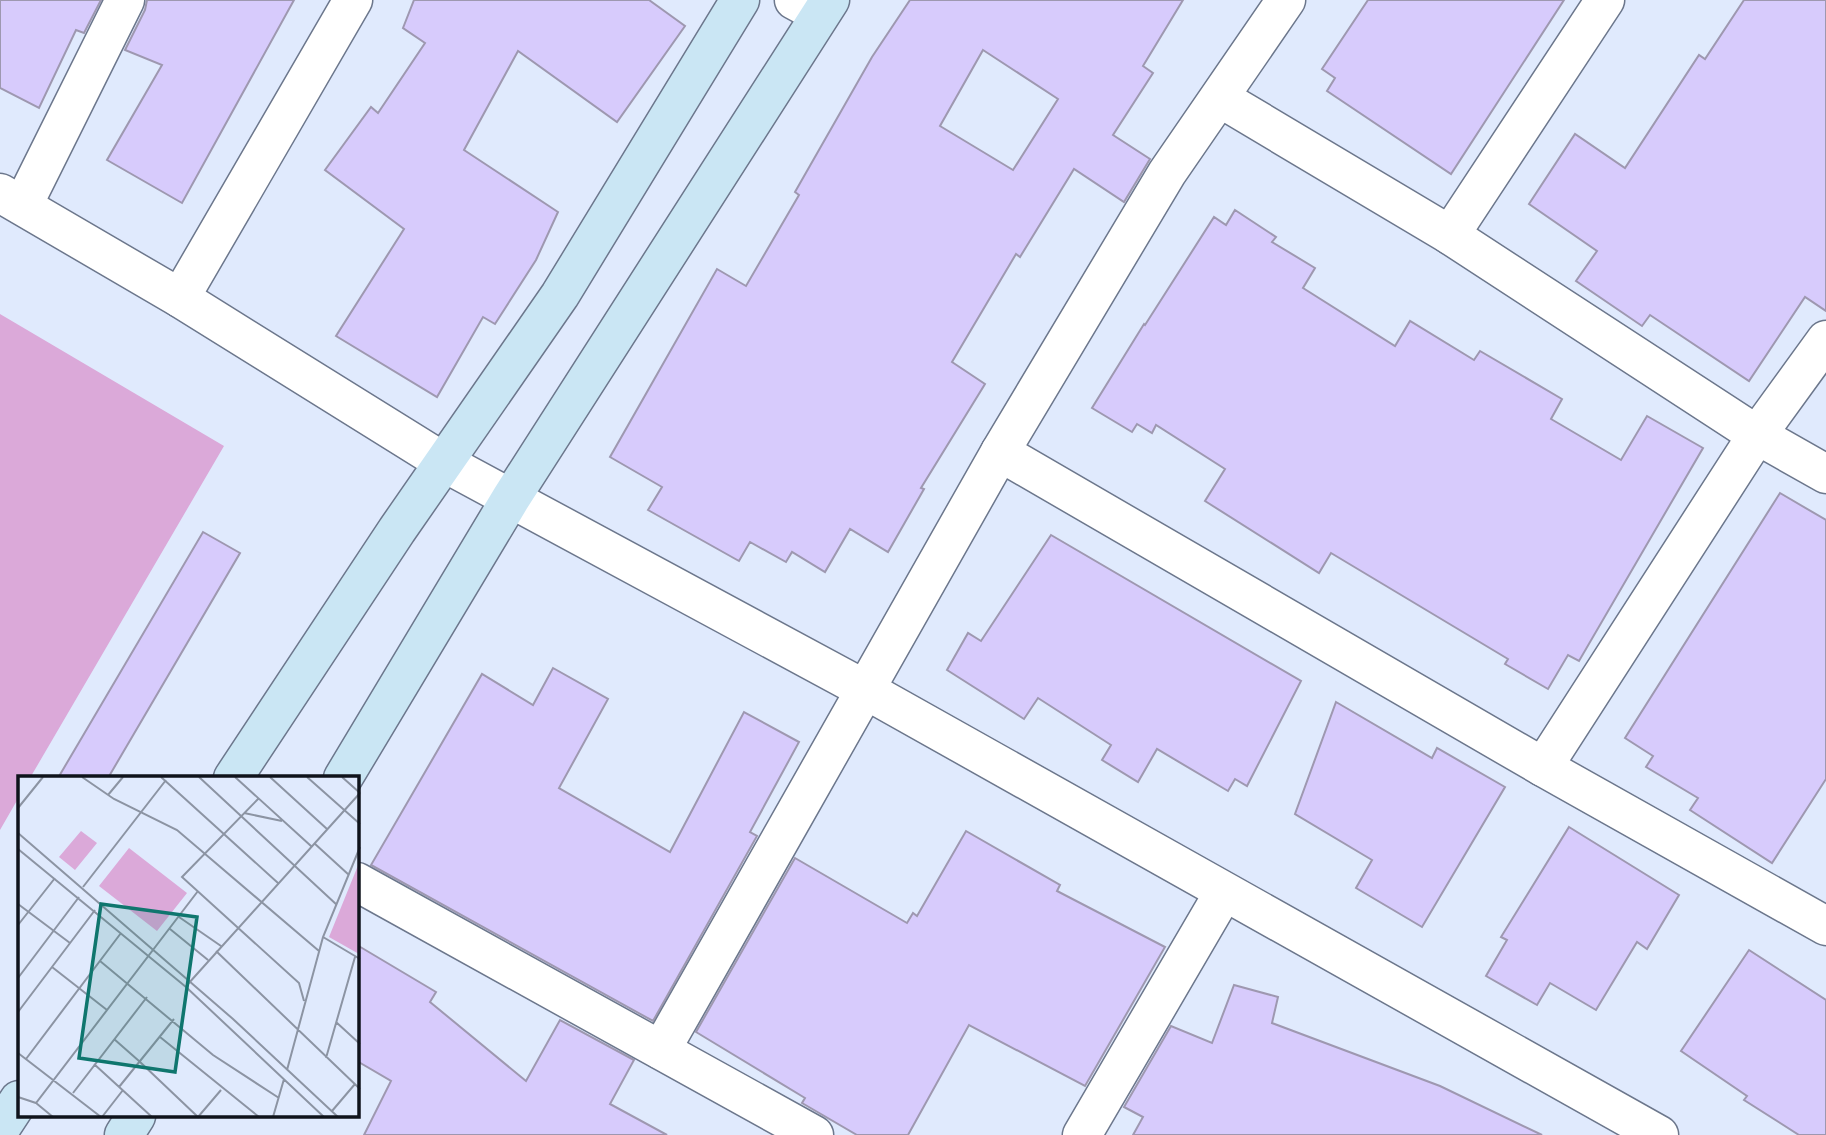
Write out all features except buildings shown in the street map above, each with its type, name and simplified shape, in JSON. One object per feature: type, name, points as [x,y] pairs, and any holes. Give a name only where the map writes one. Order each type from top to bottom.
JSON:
[{"type":"main road","points":[[234,776],[397,530],[560,295],[740,0]]},
{"type":"main road","points":[[344,776],[511,498],[815,5]]},
{"type":"main road","points":[[0,1129],[18,1102]]},
{"type":"main road","points":[[124,1135],[135,1118]]},
{"type":"street","points":[[125,0],[11,199],[180,298],[445,463],[864,689],[1659,1135]]},
{"type":"street","points":[[180,298],[354,0]]},
{"type":"street","points":[[661,1050],[1000,452],[1167,173],[1286,0]]},
{"type":"street","points":[[1450,235],[1605,0]]},
{"type":"street","points":[[1220,98],[1450,235],[1758,435],[1826,474]]},
{"type":"street","points":[[1543,766],[1758,435],[1826,340]]},
{"type":"street","points":[[1000,452],[1826,926]]},
{"type":"street","points":[[359,883],[814,1135]]},
{"type":"street","points":[[1082,1135],[1224,892]]},
{"type":"shaded area","points":[[0,314],[224,446],[31,776],[18,776],[18,799],[0,830]]}]
